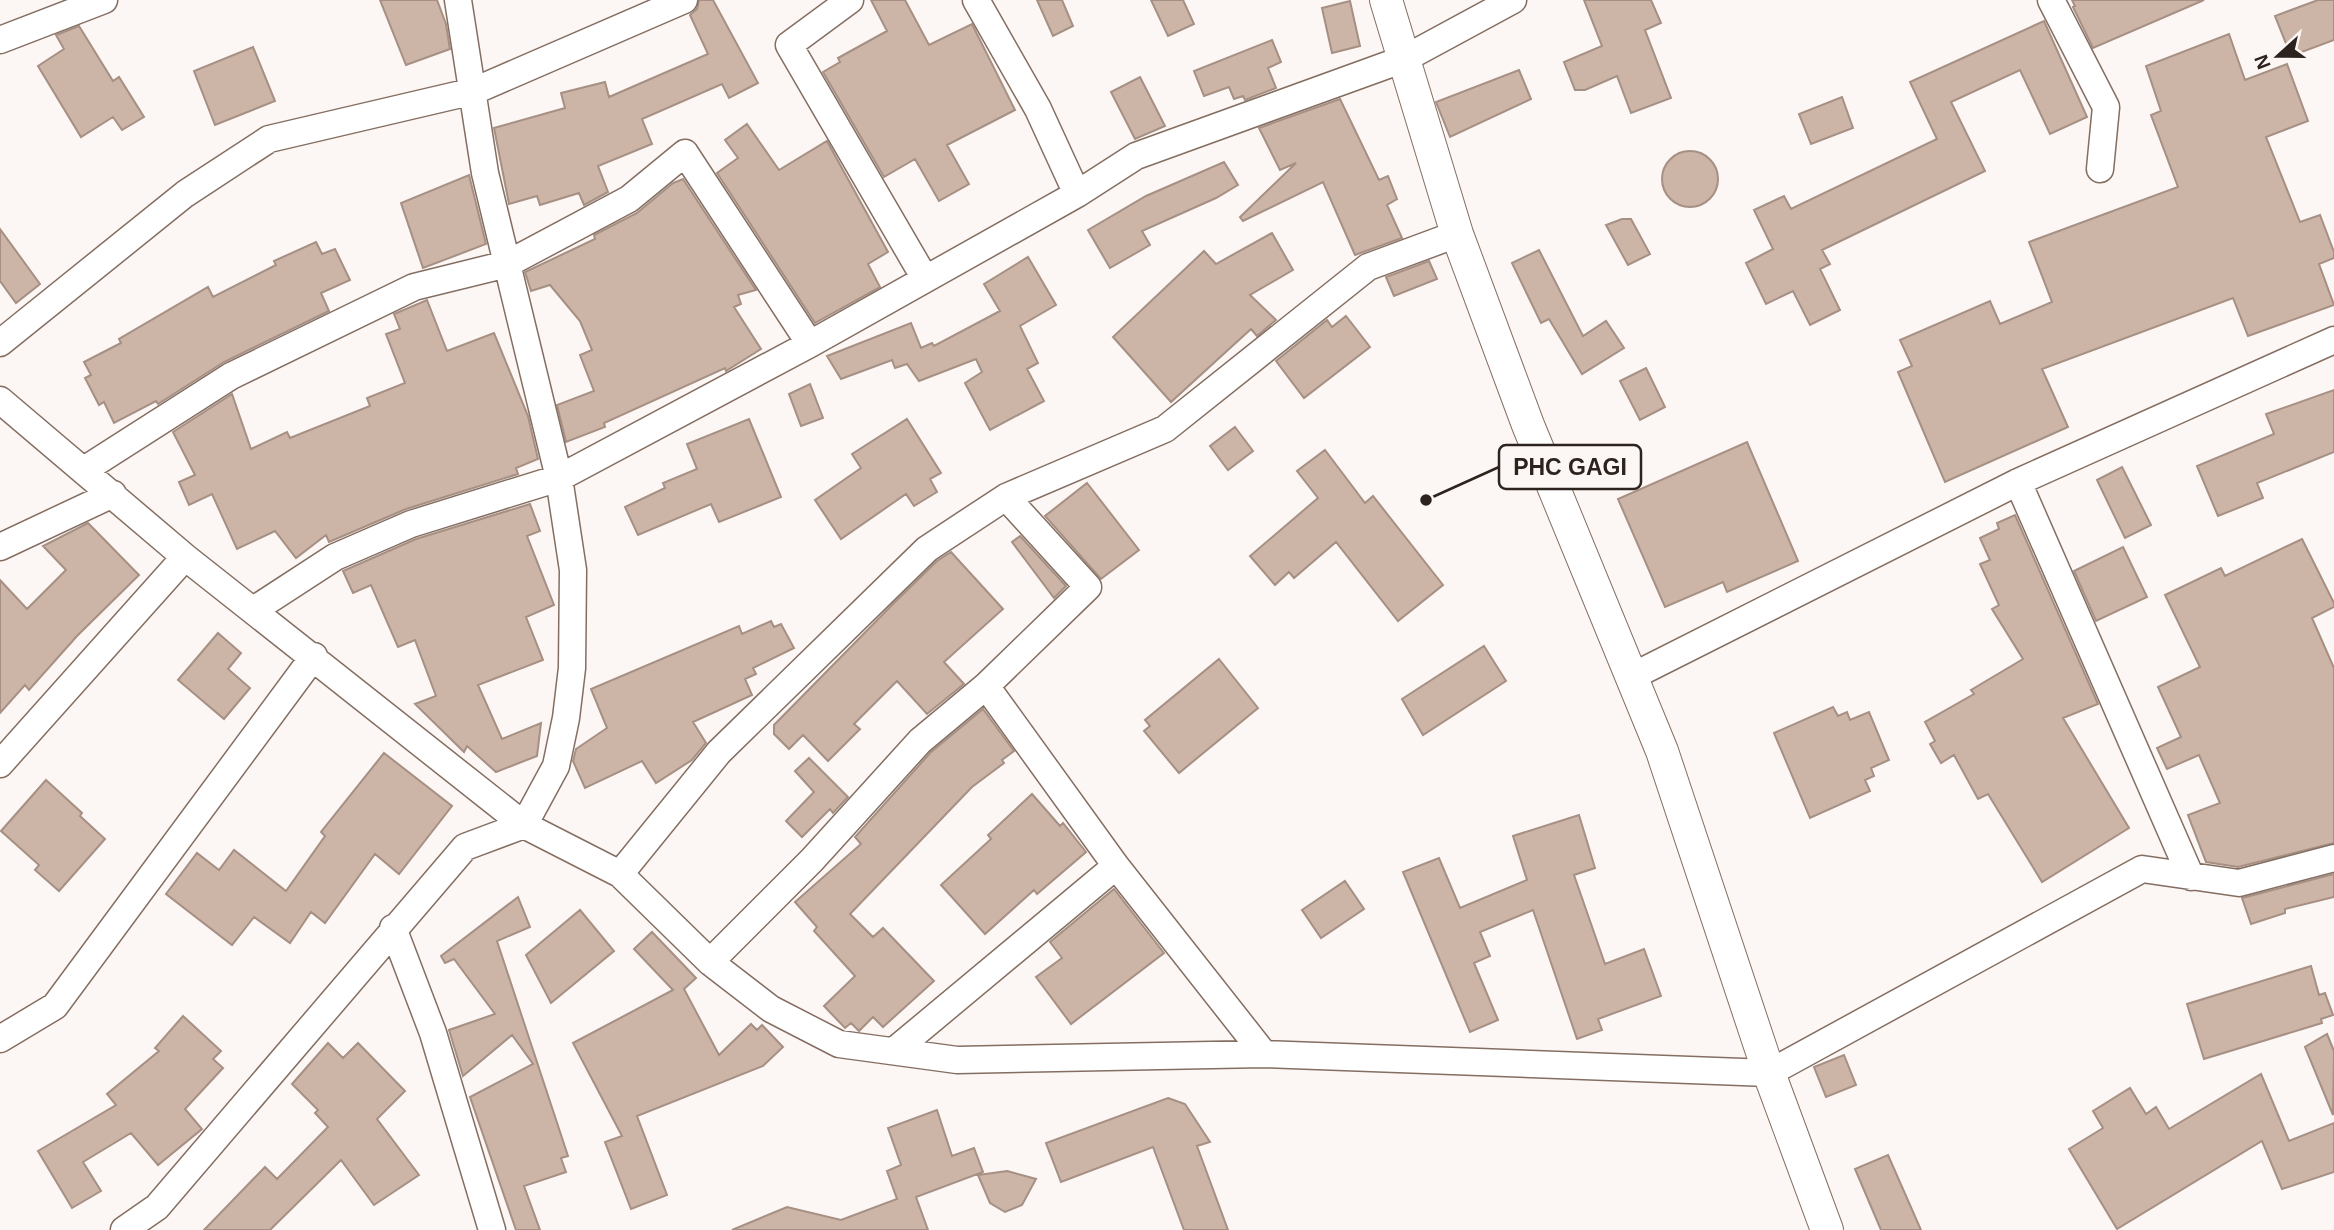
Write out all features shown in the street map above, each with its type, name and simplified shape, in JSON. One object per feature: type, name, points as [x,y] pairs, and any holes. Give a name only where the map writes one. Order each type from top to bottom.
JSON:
[{"type":"street","points":[[0,40],[104,0]]},
{"type":"street","points":[[124,1230],[157,1207],[465,847],[524,825],[556,766],[572,668],[573,570],[559,478],[485,173],[458,0]]},
{"type":"street","points":[[0,343],[185,194],[269,139],[474,91],[684,0]]},
{"type":"street","points":[[850,0],[789,45],[924,278]]},
{"type":"street","points":[[976,0],[1038,109],[1077,194]]},
{"type":"street","points":[[1386,0],[1457,234],[1528,425],[1662,751],[1769,1073],[1827,1230]]},
{"type":"street","points":[[255,609],[335,558],[411,524],[559,478],[810,344],[1077,194],[1136,156],[1404,59],[1513,0]]},
{"type":"street","points":[[2051,0],[2106,107],[2100,169]]},
{"type":"street","points":[[84,470],[231,376],[414,287],[507,264],[629,199],[685,153],[810,344]]},
{"type":"street","points":[[620,874],[719,752],[927,549],[1006,497],[1165,429],[1368,267],[1457,234]]},
{"type":"street","points":[[1631,677],[2018,482],[2334,340]]},
{"type":"street","points":[[0,400],[185,557],[255,609],[524,825],[620,874],[710,962],[771,1009],[839,1044],[957,1059],[1264,1054],[1769,1073],[2142,869],[2239,883],[2334,858]]},
{"type":"street","points":[[2018,482],[2192,877]]},
{"type":"street","points":[[0,547],[113,494]]},
{"type":"street","points":[[710,962],[812,860],[920,741],[986,687],[1088,587],[1006,497]]},
{"type":"street","points":[[0,764],[185,557]]},
{"type":"street","points":[[0,1039],[55,1006],[314,656]]},
{"type":"street","points":[[986,687],[1116,866],[1264,1054]]},
{"type":"street","points":[[894,1051],[1116,866]]},
{"type":"street","points":[[393,928],[433,1033],[492,1230]]},
{"type":"building","points":[[380,0],[437,0],[446,24],[450,49],[406,65]]},
{"type":"building","points":[[699,0],[713,0],[758,83],[729,98],[722,84],[642,119],[652,144],[598,166],[608,192],[584,205],[579,193],[540,205],[537,196],[509,204],[494,128],[565,108],[561,93],[605,82],[609,97],[708,54],[690,15],[697,9]]},
{"type":"building","points":[[871,0],[905,0],[929,45],[972,24],[1015,110],[947,145],[969,184],[939,201],[915,159],[884,177],[823,72],[840,62],[838,58],[887,31]]},
{"type":"building","points":[[1037,0],[1062,0],[1073,26],[1053,36]]},
{"type":"building","points":[[1151,0],[1183,0],[1194,24],[1168,36]]},
{"type":"building","points":[[1584,0],[1651,0],[1661,23],[1645,30],[1671,98],[1631,113],[1617,76],[1585,90],[1575,90],[1564,62],[1602,46]]},
{"type":"building","points":[[2072,0],[2204,0],[2093,48]]},
{"type":"building","points":[[2318,0],[2334,0],[2334,40],[2291,56],[2275,16]]},
{"type":"building","points":[[1350,1],[1360,46],[1332,53],[1322,8]]},
{"type":"building","points":[[2044,21],[2087,117],[2050,134],[2020,70],[1951,102],[1985,171],[1822,250],[1830,264],[1820,269],[1840,310],[1810,325],[1793,291],[1766,304],[1746,263],[1773,249],[1754,210],[1784,196],[1791,209],[1937,139],[1910,82]]},
{"type":"building","points":[[79,26],[113,81],[119,77],[144,117],[122,130],[113,117],[81,137],[38,66],[64,49],[56,35]]},
{"type":"building","points":[[2229,34],[2245,80],[2287,64],[2308,121],[2266,137],[2300,222],[2320,215],[2334,258],[2319,264],[2334,305],[2248,336],[2233,298],[2042,369],[2068,427],[1945,482],[1898,372],[1912,366],[1900,340],[1990,301],[2000,324],[2052,302],[2029,242],[2178,187],[2151,115],[2161,111],[2146,66]]},
{"type":"building","points":[[1272,40],[1281,62],[1268,68],[1276,88],[1245,100],[1243,96],[1234,99],[1229,87],[1204,96],[1194,71]]},
{"type":"building","points":[[253,47],[275,101],[215,125],[194,71]]},
{"type":"building","points":[[1519,70],[1531,99],[1450,137],[1436,102]]},
{"type":"building","points":[[1140,77],[1165,126],[1135,139],[1111,92]]},
{"type":"building","points":[[1842,97],[1853,128],[1811,144],[1799,114]]},
{"type":"building","points":[[1340,99],[1379,180],[1388,176],[1397,199],[1387,205],[1402,238],[1355,255],[1323,182],[1243,221],[1240,217],[1296,163],[1280,170],[1259,128]]},
{"type":"building","points":[[747,124],[779,170],[827,141],[888,252],[868,264],[880,287],[815,323],[717,173],[738,158],[725,140]]},
{"type":"building","points":[[1690,151],[1701,153],[1710,159],[1716,168],[1716,190],[1710,199],[1701,205],[1690,207],[1679,205],[1670,199],[1664,190],[1662,179],[1664,168],[1670,159],[1679,153]]},
{"type":"building","points":[[1224,162],[1238,185],[1216,198],[1142,231],[1150,245],[1110,268],[1088,230],[1146,196]]},
{"type":"building","points":[[469,175],[486,244],[423,268],[401,203]]},
{"type":"building","points":[[683,179],[756,290],[738,295],[741,304],[734,307],[761,349],[726,371],[725,368],[604,423],[605,427],[566,442],[557,405],[594,391],[580,355],[592,350],[580,321],[550,285],[531,291],[525,272],[595,239],[594,235],[637,213],[673,183]]},
{"type":"building","points":[[1622,219],[1631,219],[1650,254],[1628,265],[1606,225]]},
{"type":"building","points":[[0,229],[40,284],[16,303],[0,281]]},
{"type":"building","points":[[1272,233],[1293,270],[1250,295],[1276,320],[1257,336],[1251,329],[1171,402],[1113,337],[1204,251],[1216,264]]},
{"type":"building","points":[[316,242],[322,254],[335,249],[350,280],[321,293],[329,311],[224,362],[158,404],[156,401],[114,423],[104,402],[99,405],[85,378],[91,375],[84,362],[121,343],[119,339],[208,287],[213,297],[276,265],[274,261]]},
{"type":"building","points":[[1539,250],[1583,336],[1606,321],[1624,348],[1582,374],[1549,319],[1541,323],[1512,263]]},
{"type":"building","points":[[1028,257],[1056,305],[1020,326],[1038,363],[1027,369],[1044,401],[990,430],[965,383],[982,372],[976,359],[919,381],[907,364],[895,368],[892,360],[841,379],[827,356],[911,323],[921,348],[932,343],[934,346],[1000,311],[984,284]]},
{"type":"building","points":[[1429,261],[1437,279],[1394,296],[1386,277]]},
{"type":"building","points":[[427,300],[447,351],[494,333],[528,416],[538,459],[516,468],[518,474],[406,509],[329,542],[326,535],[296,558],[275,531],[237,549],[212,494],[189,505],[179,482],[195,475],[173,432],[232,394],[251,449],[287,432],[290,438],[370,406],[367,398],[405,383],[386,334],[400,329],[394,314]]},
{"type":"building","points":[[1346,316],[1370,347],[1304,398],[1276,361],[1327,320],[1332,327]]},
{"type":"building","points":[[1646,368],[1665,407],[1640,420],[1620,381]]},
{"type":"building","points":[[810,384],[823,418],[801,426],[789,394]]},
{"type":"building","points":[[2334,390],[2334,452],[2257,483],[2263,498],[2218,516],[2197,466],[2274,434],[2266,414]]},
{"type":"building","points":[[749,419],[781,497],[719,522],[711,504],[638,535],[625,507],[665,488],[663,483],[697,469],[687,444]]},
{"type":"building","points":[[907,419],[941,473],[930,479],[937,492],[914,506],[906,494],[841,539],[815,500],[861,468],[852,454]]},
{"type":"building","points":[[1235,427],[1253,451],[1228,470],[1210,446]]},
{"type":"building","points":[[1747,442],[1798,561],[1727,592],[1723,582],[1665,607],[1618,499]]},
{"type":"building","points":[[1325,450],[1365,503],[1373,496],[1443,585],[1398,621],[1336,542],[1294,578],[1289,572],[1275,585],[1250,556],[1318,498],[1297,471]]},
{"type":"building","points":[[2122,467],[2151,525],[2125,538],[2097,480]]},
{"type":"building","points":[[1087,483],[1139,550],[1101,579],[1045,516]]},
{"type":"building","points":[[530,504],[540,531],[527,536],[554,605],[526,617],[543,660],[478,685],[502,739],[541,723],[537,756],[496,772],[467,746],[464,752],[415,704],[436,696],[415,640],[398,647],[371,585],[353,593],[343,571],[416,539]]},
{"type":"building","points":[[2015,515],[2098,704],[2063,718],[2129,828],[2042,882],[1988,794],[1978,799],[1954,755],[1941,763],[1930,744],[1935,741],[1925,722],[1974,694],[1971,690],[2023,659],[1992,609],[1999,605],[1980,564],[1990,560],[1980,538],[1999,529],[1997,523]]},
{"type":"building","points":[[88,523],[139,575],[77,636],[29,690],[25,685],[0,713],[0,580],[27,609],[66,570],[43,546]]},
{"type":"building","points":[[1020,536],[1066,586],[1054,598],[1012,542]]},
{"type":"building","points":[[2302,539],[2334,603],[2334,607],[2312,618],[2334,668],[2334,843],[2238,867],[2206,862],[2188,815],[2220,803],[2199,755],[2167,769],[2157,748],[2181,737],[2158,687],[2200,667],[2165,595],[2221,568],[2225,576]]},
{"type":"building","points":[[2123,547],[2147,597],[2096,621],[2074,571]]},
{"type":"building","points":[[951,552],[1003,609],[944,662],[964,684],[927,714],[897,681],[854,724],[860,729],[828,761],[803,735],[789,749],[774,734],[774,725],[895,602],[937,561]]},
{"type":"building","points":[[771,621],[774,627],[781,624],[794,648],[753,668],[756,674],[745,679],[752,695],[693,722],[706,743],[692,760],[656,783],[642,761],[585,788],[573,761],[576,749],[607,728],[591,689],[739,626],[742,634]]},
{"type":"building","points":[[218,633],[241,653],[228,669],[250,688],[224,719],[178,680]]},
{"type":"building","points":[[1484,646],[1506,681],[1423,735],[1402,699]]},
{"type":"building","points":[[1219,659],[1258,708],[1179,773],[1144,731],[1150,726],[1145,720]]},
{"type":"building","points":[[1833,707],[1838,716],[1847,712],[1850,720],[1869,712],[1889,760],[1871,768],[1874,776],[1865,780],[1870,791],[1810,818],[1774,733]]},
{"type":"building","points":[[983,709],[1014,751],[1002,760],[1004,763],[972,787],[850,914],[873,937],[883,928],[934,981],[883,1027],[873,1017],[859,1031],[851,1023],[845,1028],[824,1006],[855,976],[814,931],[817,927],[795,902],[861,844],[855,837],[931,752]]},
{"type":"building","points":[[384,753],[452,806],[399,874],[375,854],[325,923],[311,912],[290,943],[254,917],[232,945],[166,894],[197,853],[219,870],[234,850],[286,891],[325,836],[321,832]]},
{"type":"building","points":[[809,758],[848,797],[833,813],[830,809],[802,837],[786,821],[814,792],[795,771]]},
{"type":"building","points":[[46,780],[82,813],[80,816],[105,839],[59,891],[35,870],[39,865],[1,831]]},
{"type":"building","points":[[1032,794],[1060,826],[1063,823],[1086,852],[1037,894],[1034,890],[985,934],[941,885],[991,839],[988,835]]},
{"type":"building","points":[[1579,815],[1595,868],[1574,875],[1605,964],[1644,949],[1661,996],[1598,1019],[1602,1030],[1577,1039],[1533,910],[1480,932],[1490,956],[1474,963],[1498,1020],[1470,1032],[1403,872],[1439,858],[1460,908],[1527,880],[1513,836]]},
{"type":"building","points":[[2334,874],[2334,897],[2285,909],[2285,913],[2251,924],[2242,898]]},
{"type":"building","points":[[1345,881],[1364,909],[1321,938],[1302,910]]},
{"type":"building","points":[[1114,889],[1164,953],[1071,1024],[1036,977],[1062,958],[1050,942]]},
{"type":"building","points":[[518,897],[530,927],[497,941],[568,1156],[561,1158],[566,1172],[524,1186],[540,1230],[516,1230],[470,1097],[533,1064],[512,1035],[463,1076],[449,1030],[495,1014],[454,959],[445,963],[441,956]]},
{"type":"building","points":[[580,910],[614,951],[551,1003],[526,955]]},
{"type":"building","points":[[652,932],[696,978],[684,989],[719,1055],[751,1024],[757,1030],[762,1025],[783,1047],[763,1066],[637,1116],[667,1195],[631,1209],[605,1142],[622,1136],[573,1043],[673,990],[634,949]]},
{"type":"building","points":[[2311,966],[2319,995],[2325,993],[2333,1015],[2321,1019],[2322,1023],[2204,1059],[2187,1004]]},
{"type":"building","points":[[183,1016],[221,1051],[213,1059],[223,1068],[185,1109],[202,1129],[158,1165],[131,1133],[83,1162],[101,1191],[72,1208],[38,1151],[116,1105],[107,1094],[159,1051],[155,1048]]},
{"type":"building","points":[[2327,1034],[2334,1051],[2333,1115],[2305,1047]]},
{"type":"building","points":[[328,1043],[343,1058],[358,1043],[405,1091],[377,1119],[419,1175],[374,1205],[341,1160],[270,1230],[204,1230],[265,1167],[277,1179],[328,1127],[315,1113],[318,1110],[292,1084]]},
{"type":"building","points":[[1844,1055],[1856,1085],[1826,1097],[1814,1067]]},
{"type":"building","points":[[2261,1074],[2289,1141],[2334,1123],[2334,1172],[2282,1189],[2262,1141],[2117,1229],[2069,1149],[2103,1128],[2093,1111],[2130,1088],[2146,1114],[2156,1107],[2169,1129]]},
{"type":"building","points":[[1168,1098],[1185,1104],[1210,1142],[1197,1146],[1228,1230],[1184,1230],[1153,1147],[1061,1182],[1046,1143]]},
{"type":"building","points":[[937,1110],[952,1156],[974,1148],[983,1172],[916,1197],[928,1230],[732,1230],[787,1207],[841,1220],[897,1199],[887,1171],[901,1165],[888,1128]]},
{"type":"building","points":[[1888,1155],[1921,1230],[1881,1230],[1855,1169]]},
{"type":"building","points":[[1007,1171],[1036,1179],[1022,1205],[1005,1212],[990,1203],[978,1175]]},
{"type":"place","name":"PHC GAGI","points":[[1426,500]]}]
